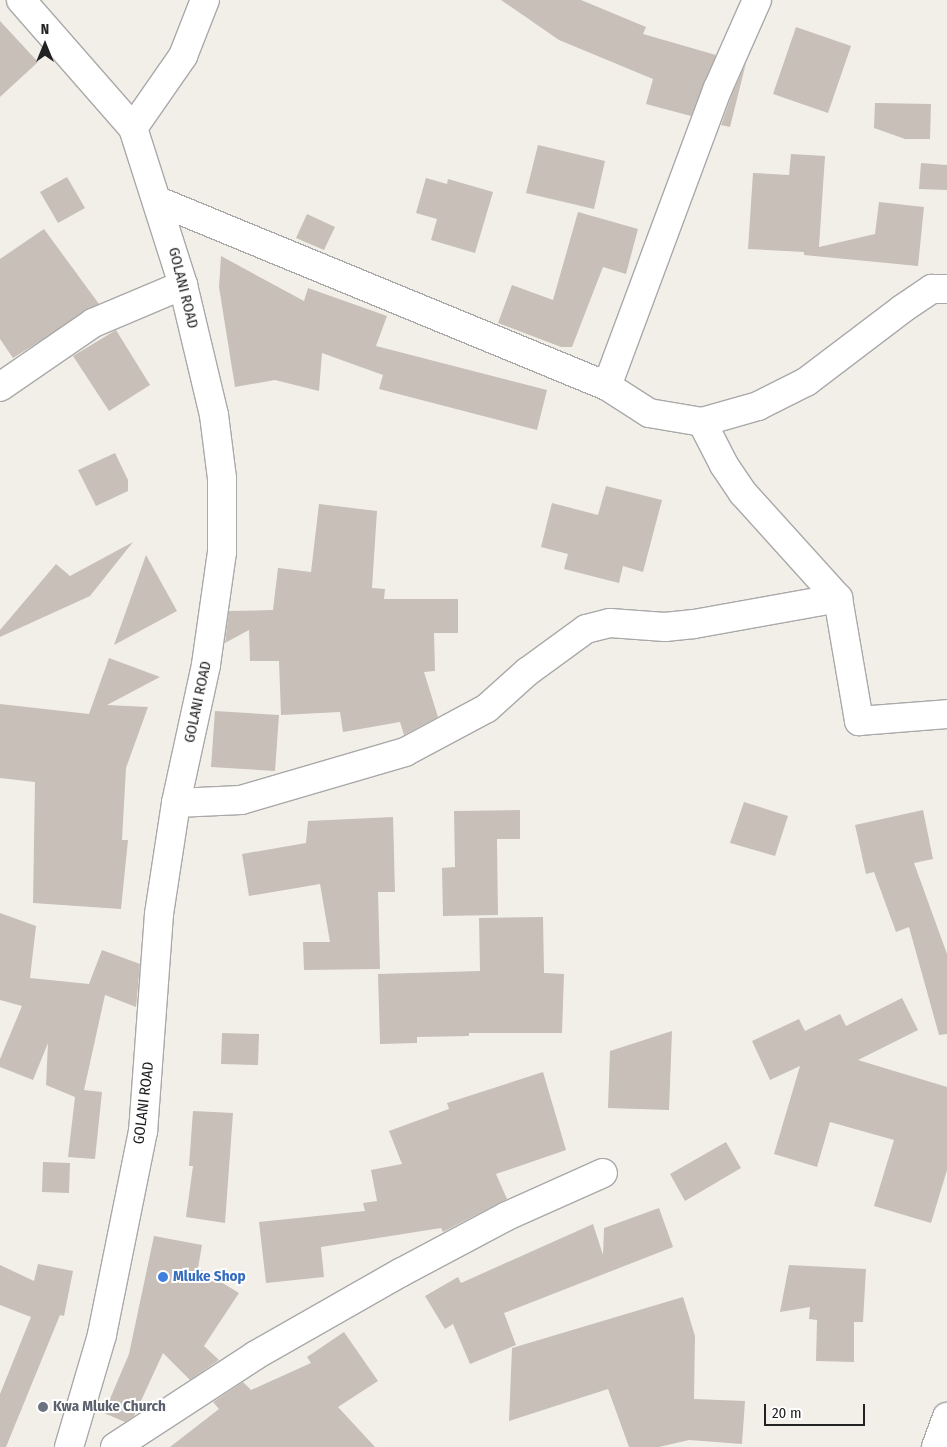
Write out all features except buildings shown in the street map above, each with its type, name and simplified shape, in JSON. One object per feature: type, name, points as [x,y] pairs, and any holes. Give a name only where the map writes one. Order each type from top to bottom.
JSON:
[{"type":"street","name":"GOLANI ROAD","points":[[21,0],[133,128],[158,201],[183,285],[214,415],[222,478],[222,552],[206,665],[176,803],[159,914],[143,1131],[102,1335],[69,1447]]},
{"type":"street","points":[[133,128],[183,56],[205,0]]},
{"type":"street","points":[[607,386],[718,88],[757,0]]},
{"type":"street","points":[[158,201],[607,386],[650,413],[702,422],[758,406],[806,382],[902,309],[932,289],[947,288]]},
{"type":"street","points":[[0,387],[93,323],[183,285]]},
{"type":"street","points":[[702,422],[724,465],[743,493],[838,598],[859,721],[937,717],[947,714]]},
{"type":"street","points":[[176,803],[241,800],[405,752],[487,708],[527,672],[586,629],[610,623],[665,627],[694,624],[838,598]]},
{"type":"street","points":[[115,1447],[256,1355],[400,1273],[507,1216],[603,1173]]},
{"type":"street","points":[[936,1447],[947,1417]]},
{"type":"place","name":"Mluke Shop","points":[[163,1277]]},
{"type":"place","name":"Kwa Mluke Church","points":[[43,1407]]}]
